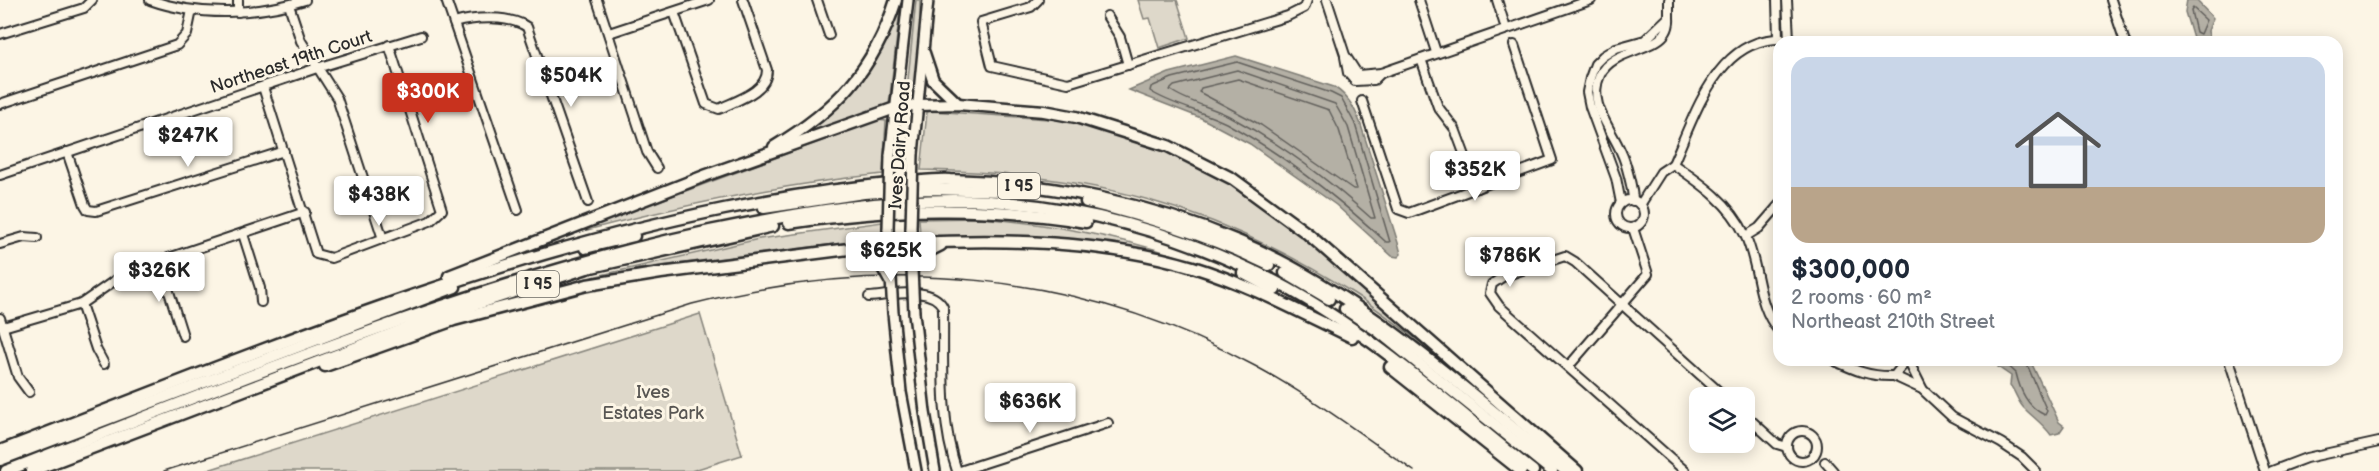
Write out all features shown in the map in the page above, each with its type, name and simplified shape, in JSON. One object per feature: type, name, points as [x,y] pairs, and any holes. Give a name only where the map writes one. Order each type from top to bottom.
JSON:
[{"type":"highway","points":[[761,155],[815,121],[843,95],[873,55],[896,0]]},
{"type":"highway","points":[[924,53],[933,80],[958,104]]},
{"type":"highway","points":[[917,105],[958,104],[1044,111],[1097,123],[1168,146],[1233,179],[1308,234],[1577,471]]},
{"type":"highway","points":[[404,296],[516,248],[761,155],[895,108]]},
{"type":"highway","name":"I 95","points":[[0,451],[404,296],[604,235],[791,196],[860,186],[950,179],[1050,189],[1118,201],[1176,218],[1243,243],[1309,278],[1374,320],[1566,471]]},
{"type":"highway","points":[[0,460],[440,293],[557,255],[743,211],[864,193],[928,189],[1007,191],[1075,199],[1154,218],[1230,246],[1281,271],[1368,325],[1552,471]]},
{"type":"highway","points":[[6,471],[402,321],[551,270],[642,246],[755,221],[870,204],[933,200],[992,201],[1068,211],[1150,231],[1198,247],[1259,273],[1347,325],[1533,471]]},
{"type":"highway","name":"I 95","points":[[31,471],[431,320],[587,268],[768,226],[849,214],[949,208],[1035,213],[1102,225],[1171,244],[1238,271],[1298,302],[1352,337],[1521,471]]},
{"type":"highway","points":[[911,243],[1060,243],[1111,249],[1166,261],[1243,286],[1352,337]]},
{"type":"highway","points":[[911,265],[934,248],[947,243]]},
{"type":"highway","points":[[298,370],[330,365],[454,320],[579,287],[662,273],[888,244]]},
{"type":"highway","points":[[855,250],[884,261],[891,281]]},
{"type":"main road","name":"Ives Dairy Road","points":[[884,261],[888,244],[890,156],[908,0]]},
{"type":"main road","name":"Ives Dairy Road","points":[[928,0],[913,154],[910,228],[914,313],[923,403],[935,471]]},
{"type":"main road","points":[[895,108],[917,105]]},
{"type":"main road","points":[[888,244],[911,243]]},
{"type":"main road","points":[[891,281],[901,392],[916,471]]},
{"type":"street","points":[[0,34],[84,8],[92,0]]},
{"type":"street","points":[[150,0],[192,10],[238,12],[289,5],[305,0]]},
{"type":"street","points":[[238,0],[238,12]]},
{"type":"street","points":[[446,0],[518,210]]},
{"type":"street","points":[[597,0],[647,152],[657,168]]},
{"type":"street","points":[[609,33],[709,0]]},
{"type":"street","points":[[674,12],[706,104],[720,109],[746,96],[764,84],[767,79],[766,69],[743,0]]},
{"type":"street","points":[[817,0],[829,36]]},
{"type":"street","points":[[1038,0],[1031,7],[981,22],[992,66],[1068,83],[1288,16],[1304,8],[1307,0]]},
{"type":"street","points":[[1327,0],[1345,55],[1358,75],[1381,73],[1591,0]]},
{"type":"street","points":[[1419,0],[1437,52]]},
{"type":"street","points":[[1497,0],[1506,29]]},
{"type":"street","points":[[1632,228],[1643,220],[1644,211],[1637,203],[1623,159],[1598,105],[1595,92],[1606,65],[1617,56],[1650,45],[1659,39],[1669,24],[1669,0]]},
{"type":"street","points":[[2111,0],[2123,36]]},
{"type":"street","points":[[1778,36],[1777,2],[1787,1],[1790,36]]},
{"type":"street","points":[[289,5],[301,41],[320,67],[337,98],[383,239]]},
{"type":"street","points":[[1,101],[177,45],[187,34],[192,10]]},
{"type":"street","points":[[1107,16],[1120,37],[1128,65]]},
{"type":"street","points":[[1632,228],[1624,226],[1618,220],[1617,211],[1621,203],[1587,92],[1595,64],[1616,48],[1645,40],[1669,17]]},
{"type":"street","points":[[454,23],[494,19],[522,23],[527,27],[588,202]]},
{"type":"street","name":"Northeast 19th Court","points":[[0,175],[320,67],[421,36]]},
{"type":"street","points":[[1637,203],[1661,172],[1673,164],[1704,92],[1721,68],[1745,48],[1773,40]]},
{"type":"street","points":[[263,87],[305,212],[316,254],[331,258],[430,221],[442,210],[389,45]]},
{"type":"street","points":[[1362,101],[1398,209],[1409,213],[1477,188],[1551,160],[1514,45]]},
{"type":"street","points":[[1421,59],[1438,107],[1455,129],[1477,188]]},
{"type":"street","points":[[67,152],[85,205],[88,210],[96,211],[284,150]]},
{"type":"street","points":[[1610,162],[1623,159]]},
{"type":"street","points":[[1673,164],[1712,191],[1727,207],[1746,236],[1763,302],[1773,320]]},
{"type":"street","points":[[1621,203],[1637,203]]},
{"type":"street","points":[[3,327],[81,303],[127,272],[305,212]]},
{"type":"street","points":[[1746,236],[1759,228],[1773,212]]},
{"type":"street","points":[[1568,367],[1648,274],[1632,228]]},
{"type":"street","points":[[243,234],[260,288],[261,302]]},
{"type":"street","points":[[0,244],[24,237],[37,238]]},
{"type":"street","points":[[1685,471],[1492,299],[1490,292],[1492,284],[1504,276],[1565,256],[1623,304],[1714,387]]},
{"type":"street","points":[[160,262],[183,336]]},
{"type":"street","points":[[869,297],[926,294],[935,297],[943,307],[945,419],[948,444],[958,471],[1108,423]]},
{"type":"street","points":[[81,303],[96,350],[104,364]]},
{"type":"street","points":[[0,318],[18,378],[29,392]]},
{"type":"street","points":[[1847,366],[1869,375],[1894,376],[1922,389],[1952,417],[2001,443],[2022,457],[2036,471]]},
{"type":"street","points":[[1894,376],[1903,366]]},
{"type":"street","points":[[1911,366],[1922,389]]},
{"type":"street","points":[[2231,366],[2265,471]]},
{"type":"street","points":[[1755,424],[1777,444],[1787,447]]},
{"type":"street","points":[[2272,471],[2306,458],[2379,442]]},
{"type":"street","points":[[1825,462],[1833,471]]},
{"type":"green space","points":[[916,0],[920,0],[920,43],[912,98],[906,99]]},
{"type":"green space","points":[[1138,0],[1177,0],[1189,38],[1159,48],[1150,18],[1144,19]]},
{"type":"green space","points":[[901,1],[889,104],[800,137],[840,106],[869,70],[884,43]]},
{"type":"green space","points":[[927,112],[1077,121],[1104,127],[1197,162],[1279,213],[1455,370],[1353,293],[1250,237],[1198,216],[1146,199],[1093,187],[981,172],[921,170]]},
{"type":"green space","points":[[878,120],[886,121],[883,174],[761,191],[641,216],[561,237]]},
{"type":"green space","points":[[980,218],[1076,230],[1138,244],[1229,275],[1124,247],[1063,238],[920,236],[919,219]]},
{"type":"green space","points":[[882,222],[882,238],[637,269],[623,274],[579,280],[759,239]]},
{"type":"green space","name":"Ives Estates Park","points":[[700,314],[742,455],[691,471],[205,471]]},
{"type":"water","points":[[2187,0],[2196,0],[2213,18],[2208,31],[2209,36],[2192,36],[2185,12]]},
{"type":"water","points":[[1236,56],[1334,87],[1347,98],[1360,122],[1399,246],[1401,254],[1398,257],[1392,256],[1336,205],[1250,144],[1201,118],[1129,90],[1169,73]]},
{"type":"water","points":[[2033,366],[2059,422],[2064,426],[2059,433],[2051,435],[2023,407],[2010,385],[2011,376],[1998,367]]},
{"type":"railway","points":[[164,471],[692,304],[764,289],[836,280],[908,277],[980,281],[1050,291],[1120,309],[1188,334],[1255,366],[1296,390],[1414,471]]}]
